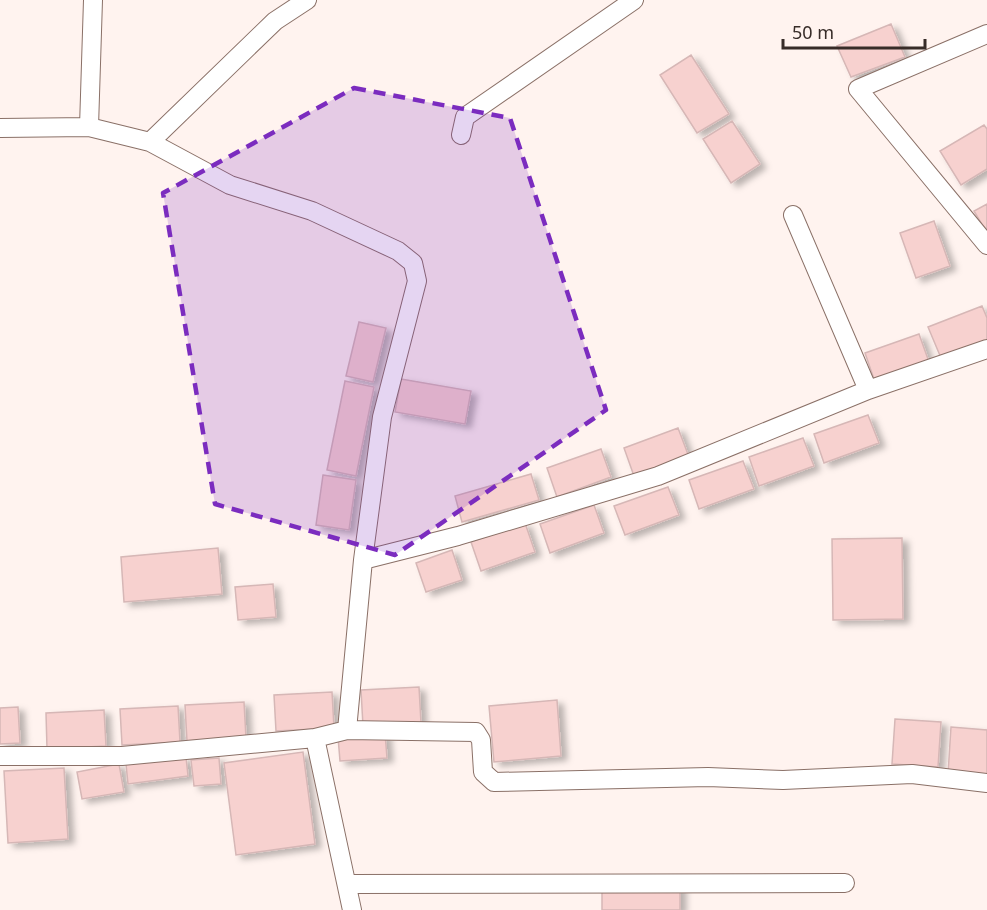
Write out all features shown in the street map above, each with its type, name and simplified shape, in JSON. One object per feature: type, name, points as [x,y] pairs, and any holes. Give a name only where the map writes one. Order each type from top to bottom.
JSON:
[{"type":"street","points":[[89,127],[93,0]]},
{"type":"street","points":[[150,142],[275,21],[307,0]]},
{"type":"street","points":[[461,135],[465,117],[634,0]]},
{"type":"street","points":[[987,34],[858,89],[987,245]]},
{"type":"street","points":[[0,128],[89,127],[150,142],[230,185],[312,211],[399,251],[413,263],[417,281],[382,417],[363,560],[347,730]]},
{"type":"street","points":[[793,215],[868,390]]},
{"type":"street","points":[[363,560],[458,536],[658,476],[868,390],[987,349]]},
{"type":"street","points":[[0,756],[122,756],[315,738],[347,730],[476,732],[481,740],[483,772],[494,782],[708,777],[783,780],[912,774],[987,783]]},
{"type":"street","points":[[315,738],[352,910]]},
{"type":"street","points":[[347,884],[845,883]]},
{"type":"highlighted area","points":[[354,88],[510,118],[606,410],[395,555],[215,504],[163,193]]},
{"type":"building","points":[[891,24],[905,57],[851,77],[837,46]]},
{"type":"building","points":[[691,55],[729,114],[697,133],[660,75]]},
{"type":"building","points":[[732,121],[760,164],[731,183],[703,139]]},
{"type":"building","points":[[984,125],[987,129],[987,169],[961,185],[940,151]]},
{"type":"building","points":[[987,204],[987,233],[974,211]]},
{"type":"building","points":[[934,221],[950,266],[916,278],[900,233]]},
{"type":"building","points":[[982,306],[987,318],[987,341],[941,358],[928,327]]},
{"type":"building","points":[[359,322],[386,328],[373,382],[346,376]]},
{"type":"building","points":[[919,334],[929,362],[875,382],[865,353]]},
{"type":"building","points":[[401,379],[471,391],[465,424],[395,412]]},
{"type":"building","points":[[345,381],[374,387],[356,476],[327,470]]},
{"type":"building","points":[[868,415],[879,443],[824,463],[814,434]]},
{"type":"building","points":[[678,428],[689,457],[634,476],[624,448]]},
{"type":"building","points":[[803,438],[814,466],[759,486],[749,457]]},
{"type":"building","points":[[601,449],[611,477],[557,497],[547,468]]},
{"type":"building","points":[[743,461],[754,489],[699,509],[689,480]]},
{"type":"building","points":[[531,474],[539,500],[462,522],[455,496]]},
{"type":"building","points":[[323,475],[356,480],[349,530],[316,525]]},
{"type":"building","points":[[668,487],[679,515],[625,535],[614,506]]},
{"type":"building","points":[[594,505],[604,533],[550,553],[540,524]]},
{"type":"building","points":[[525,523],[535,552],[481,571],[471,542]]},
{"type":"building","points":[[902,538],[903,619],[833,620],[832,539]]},
{"type":"building","points":[[218,548],[222,594],[124,602],[121,557]]},
{"type":"building","points":[[452,550],[462,580],[426,592],[416,563]]},
{"type":"building","points":[[273,584],[276,617],[238,620],[235,587]]},
{"type":"building","points":[[419,687],[421,723],[363,726],[361,690]]},
{"type":"building","points":[[332,692],[334,728],[276,731],[274,695]]},
{"type":"building","points":[[557,700],[561,756],[494,762],[489,706]]},
{"type":"building","points":[[244,702],[246,738],[187,741],[185,705]]},
{"type":"building","points":[[178,706],[180,742],[122,745],[120,709]]},
{"type":"building","points":[[18,707],[20,743],[0,744],[0,708]]},
{"type":"building","points":[[104,710],[106,746],[47,749],[46,713]]},
{"type":"building","points":[[895,719],[941,722],[938,767],[892,764]]},
{"type":"building","points":[[951,727],[987,730],[987,777],[948,774]]},
{"type":"building","points":[[385,733],[387,758],[340,761],[338,737]]},
{"type":"building","points":[[303,752],[315,844],[236,855],[224,763]]},
{"type":"building","points":[[186,757],[188,776],[128,784],[126,764]]},
{"type":"building","points":[[219,758],[221,784],[194,786],[191,760]]},
{"type":"building","points":[[119,764],[124,792],[82,799],[77,772]]},
{"type":"building","points":[[64,768],[68,839],[8,843],[4,771]]},
{"type":"building","points":[[602,885],[680,885],[680,910],[602,910]]}]
